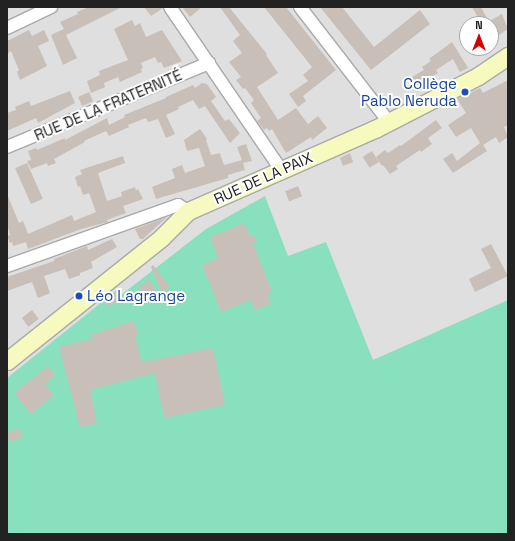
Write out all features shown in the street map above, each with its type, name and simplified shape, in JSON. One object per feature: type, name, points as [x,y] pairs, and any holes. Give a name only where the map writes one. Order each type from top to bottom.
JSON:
[{"type":"street","points":[[170,7],[281,170]]},
{"type":"street","points":[[300,7],[388,121]]},
{"type":"street","points":[[7,28],[45,8]]},
{"type":"street","name":"RUE DE LA PAIX","points":[[188,211],[388,121],[478,76],[508,56]]},
{"type":"street","name":"RUE DE LA FRATERNITÉ","points":[[7,148],[209,63]]},
{"type":"street","points":[[7,266],[178,205],[188,211],[161,238],[7,361]]},
{"type":"shaded area","points":[[7,7],[508,7],[508,534],[7,534]]},
{"type":"green space","points":[[265,196],[288,256],[326,242],[373,360],[508,300],[508,534],[7,534],[7,378],[117,290],[121,295],[206,229]]},
{"type":"building","points":[[89,7],[122,7],[66,35],[77,58],[63,65],[51,35],[64,29],[60,22]]},
{"type":"building","points":[[144,7],[163,7],[163,8],[151,16]]},
{"type":"building","points":[[182,7],[202,7],[190,17]]},
{"type":"building","points":[[220,7],[229,7],[267,54],[266,55],[278,73],[257,87],[278,120],[296,108],[308,124],[318,116],[327,128],[312,140],[311,137],[286,153],[272,129],[269,131],[267,128],[264,130],[257,121],[261,118],[251,103],[254,100],[245,88],[243,89],[236,80],[241,77],[229,62],[242,53],[233,41],[240,35]]},
{"type":"building","points":[[264,7],[286,7],[336,70],[303,96],[306,101],[298,107],[289,94],[308,81],[303,75],[312,67]]},
{"type":"building","points":[[320,7],[342,7],[374,47],[420,10],[430,24],[371,70]]},
{"type":"building","points":[[472,7],[481,7],[486,16],[477,16]]},
{"type":"building","points":[[502,14],[508,29],[499,35],[499,16]]},
{"type":"building","points":[[132,20],[135,26],[140,23],[146,37],[162,30],[182,61],[164,68],[161,62],[158,63],[155,57],[141,63],[143,68],[141,69],[142,72],[120,82],[118,77],[104,83],[105,87],[91,93],[87,81],[100,75],[99,71],[128,60],[114,29]]},
{"type":"building","points":[[29,30],[32,36],[44,30],[49,41],[38,46],[47,66],[20,80],[17,72],[19,70],[11,51],[7,54],[7,41]]},
{"type":"building","points":[[452,42],[459,56],[461,56],[468,68],[460,72],[453,59],[436,70],[438,73],[418,86],[412,77],[424,70],[422,67],[431,61],[429,59]]},
{"type":"building","points":[[508,80],[508,125],[504,127],[508,137],[499,143],[496,137],[483,145],[487,151],[453,173],[443,159],[452,153],[457,161],[480,143],[471,128],[456,137],[448,125],[466,113],[457,99],[480,88],[483,93]]},
{"type":"building","points":[[202,83],[207,84],[216,97],[211,101],[225,121],[229,119],[240,133],[230,143],[205,106],[199,109],[193,100],[166,115],[175,134],[166,138],[158,119],[148,122],[146,118],[128,125],[129,127],[109,136],[106,131],[84,141],[85,142],[54,159],[56,163],[48,166],[47,163],[31,169],[27,161],[31,160],[28,151],[36,148],[37,150],[65,138],[65,140],[107,118],[109,125],[125,117],[124,115],[193,85],[195,88]]},
{"type":"building","points":[[70,91],[75,103],[38,123],[36,118],[7,131],[7,113],[16,110],[15,107],[29,101],[31,106]]},
{"type":"building","points":[[89,92],[93,101],[82,106],[78,97]]},
{"type":"building","points":[[436,120],[442,128],[428,138],[432,144],[396,166],[398,169],[390,174],[383,165],[382,166],[376,157],[385,150],[388,153],[400,145],[401,146]]},
{"type":"building","points":[[200,129],[207,139],[206,140],[211,155],[221,153],[220,154],[224,165],[242,160],[237,147],[246,144],[252,161],[243,163],[245,170],[228,175],[228,178],[156,199],[152,187],[175,178],[172,169],[182,165],[185,173],[205,166],[199,148],[187,151],[184,140]]},
{"type":"building","points":[[372,151],[379,162],[370,168],[363,157]]},
{"type":"building","points":[[350,153],[353,162],[343,166],[340,158]]},
{"type":"building","points":[[123,156],[125,163],[98,173],[107,201],[122,196],[121,192],[135,187],[136,190],[138,189],[143,199],[123,206],[126,213],[107,220],[108,222],[81,229],[28,249],[26,242],[13,246],[12,242],[10,243],[7,236],[10,235],[7,223],[7,194],[19,223],[23,221],[28,234],[72,215],[74,221],[96,212],[89,193],[83,195],[80,186],[78,187],[75,177],[82,174],[80,170]]},
{"type":"building","points":[[27,163],[43,199],[31,204],[15,168]]},
{"type":"building","points":[[298,186],[302,196],[289,201],[285,191]]},
{"type":"building","points":[[167,217],[143,239],[140,239],[135,229]]},
{"type":"building","points":[[244,223],[250,236],[254,235],[257,243],[253,244],[272,292],[267,294],[271,304],[255,310],[251,300],[221,312],[202,264],[218,258],[210,237]]},
{"type":"building","points":[[112,239],[117,247],[91,262],[93,268],[69,279],[65,269],[44,276],[50,293],[38,298],[32,282],[7,291],[7,277],[54,261],[54,259],[87,246],[88,250]]},
{"type":"building","points":[[491,244],[508,276],[475,292],[469,279],[491,268],[481,249]]},
{"type":"building","points":[[153,265],[170,287],[162,293],[151,267]]},
{"type":"building","points":[[149,280],[159,295],[148,302],[138,287]]},
{"type":"building","points":[[114,292],[120,301],[108,306],[103,301]]},
{"type":"building","points":[[32,310],[39,319],[29,327],[22,318]]},
{"type":"building","points":[[134,321],[138,335],[135,336],[142,362],[213,348],[225,405],[164,418],[155,373],[90,390],[97,423],[80,427],[59,347],[92,339],[90,335]]},
{"type":"building","points":[[48,366],[55,375],[45,384],[54,395],[31,414],[14,393]]},
{"type":"building","points":[[20,428],[23,436],[10,441],[7,433]]},
{"type":"place","name":"Collège Pablo Neruda","points":[[465,92]]},
{"type":"place","name":"Léo Lagrange","points":[[79,296]]}]
